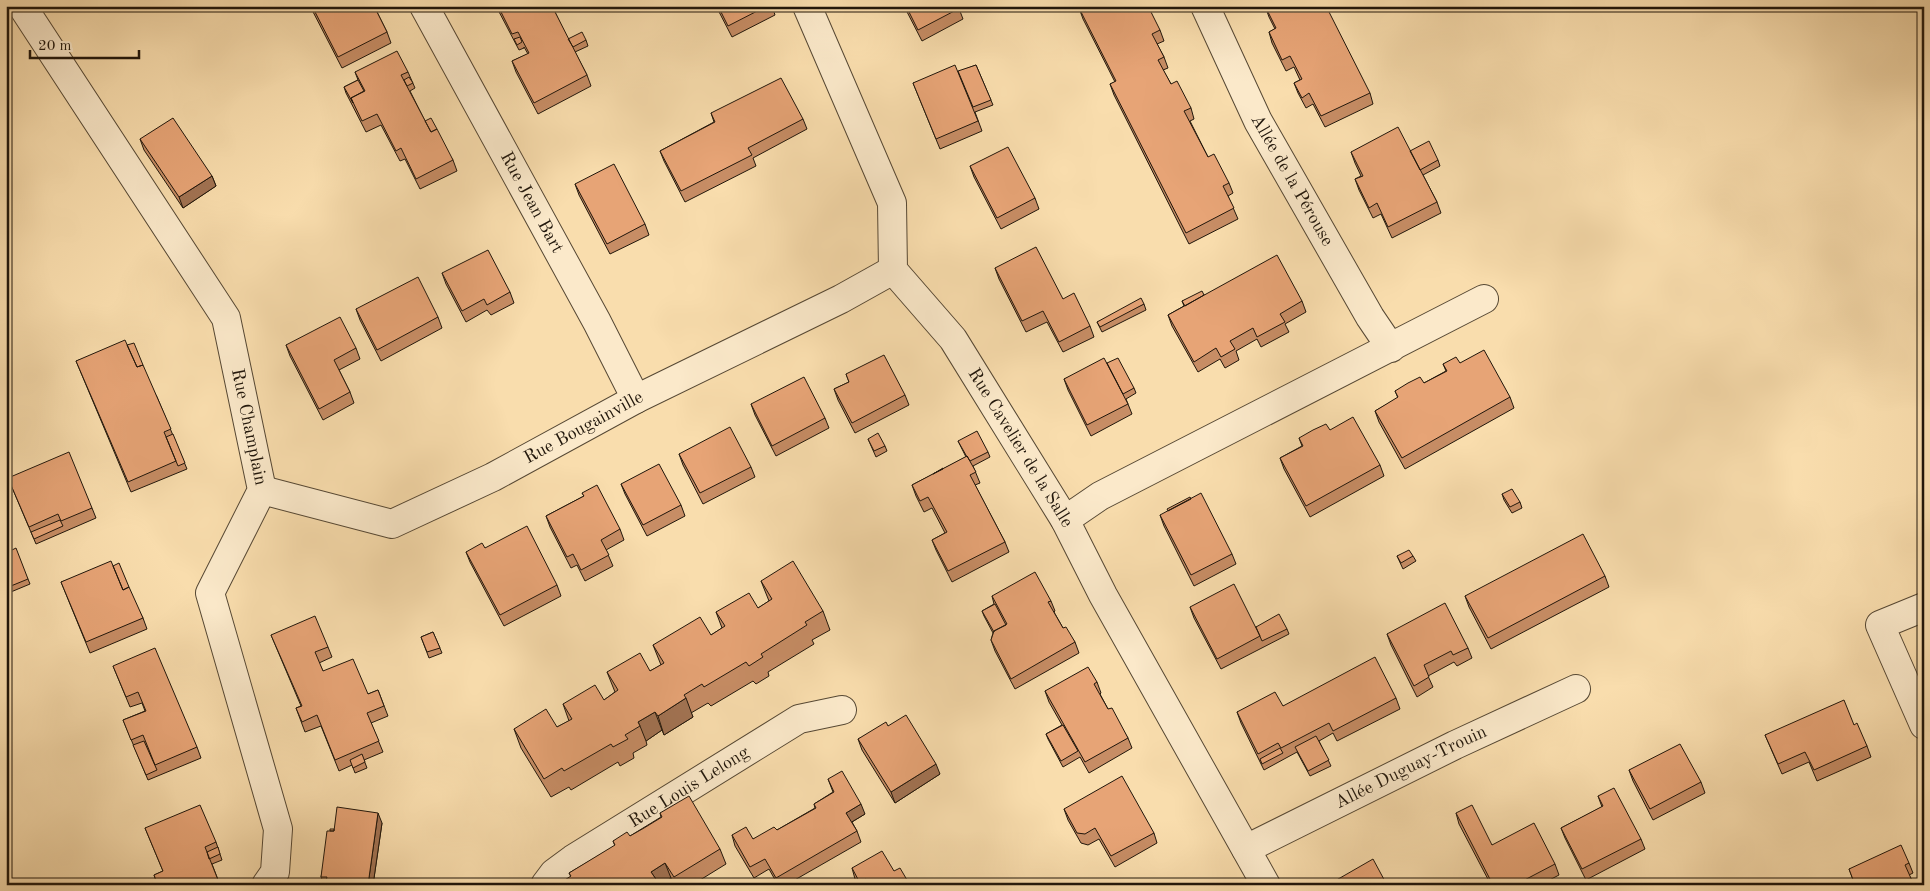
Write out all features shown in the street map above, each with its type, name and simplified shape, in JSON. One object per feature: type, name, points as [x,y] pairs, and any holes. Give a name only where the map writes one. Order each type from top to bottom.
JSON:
[{"type":"street","name":"Rue Champlain","points":[[22,6],[226,318],[262,490],[210,593],[278,829],[275,872],[266,885]]},
{"type":"street","name":"Rue Jean Bart","points":[[424,6],[597,322],[636,399]]},
{"type":"street","points":[[807,6],[892,203],[893,270]]},
{"type":"street","name":"Allée de la Pérouse","points":[[1205,6],[1258,121],[1370,317],[1391,348]]},
{"type":"street","name":"Rue Bougainville","points":[[262,490],[392,524],[493,477],[636,399],[841,299],[893,270]]},
{"type":"street","name":"Rue Cavelier de la Salle","points":[[893,270],[953,339],[1065,520],[1104,595],[1266,885]]},
{"type":"street","points":[[1065,520],[1100,496],[1484,299]]},
{"type":"street","points":[[1924,607],[1880,625],[1924,725]]},
{"type":"street","name":"Allée Duguay-Trouin","points":[[1246,849],[1455,745],[1576,689]]},
{"type":"street","name":"Rue Louis Lelong","points":[[545,885],[554,873],[573,859],[799,719],[842,710]]},
{"type":"building","points":[[312,6],[374,6],[387,32],[338,57]]},
{"type":"building","points":[[498,6],[552,6],[587,75],[534,103],[512,61],[529,53],[518,32],[512,34]]},
{"type":"building","points":[[718,6],[767,6],[728,26]]},
{"type":"building","points":[[906,6],[958,6],[960,8],[918,30]]},
{"type":"building","points":[[1083,6],[1148,6],[1160,30],[1152,34],[1164,57],[1158,60],[1171,84],[1177,81],[1191,108],[1184,111],[1208,157],[1214,154],[1229,183],[1223,186],[1234,208],[1186,233],[1110,84],[1116,81],[1079,8]]},
{"type":"building","points":[[1265,6],[1326,6],[1370,93],[1321,116],[1309,93],[1302,98],[1294,83],[1302,79],[1290,56],[1282,60],[1269,32],[1276,28]]},
{"type":"building","points":[[582,32],[586,40],[573,47],[568,39]]},
{"type":"building","points":[[520,37],[522,42],[517,45],[514,39]]},
{"type":"building","points":[[397,51],[408,72],[401,75],[431,132],[437,129],[453,160],[416,179],[401,148],[396,151],[377,114],[362,121],[351,98],[365,91],[355,72]]},
{"type":"building","points":[[955,65],[978,121],[936,139],[913,83]]},
{"type":"building","points":[[976,65],[991,100],[973,107],[958,71]]},
{"type":"building","points":[[409,77],[413,83],[407,86],[404,80]]},
{"type":"building","points":[[781,78],[803,119],[748,148],[752,155],[681,191],[660,151],[715,122],[711,113]]},
{"type":"building","points":[[358,80],[364,91],[351,98],[353,103],[344,87]]},
{"type":"building","points":[[173,118],[212,176],[179,197],[140,139]]},
{"type":"building","points":[[431,118],[437,129],[431,132],[425,121]]},
{"type":"building","points":[[1398,127],[1437,202],[1388,227],[1377,203],[1369,208],[1355,179],[1363,176],[1351,152]]},
{"type":"building","points":[[1429,141],[1438,160],[1420,170],[1410,151]]},
{"type":"building","points":[[1008,147],[1035,198],[997,218],[970,166]]},
{"type":"building","points":[[614,164],[645,224],[607,244],[575,184]]},
{"type":"building","points":[[1036,247],[1063,299],[1074,293],[1090,326],[1059,342],[1043,311],[1022,321],[995,268]]},
{"type":"building","points":[[488,250],[510,292],[487,305],[484,299],[462,311],[442,273]]},
{"type":"building","points":[[1277,255],[1302,301],[1280,314],[1285,322],[1257,337],[1253,328],[1230,341],[1235,349],[1221,357],[1216,348],[1194,362],[1168,315]]},
{"type":"building","points":[[418,277],[438,317],[377,350],[356,309]]},
{"type":"building","points":[[1202,291],[1204,295],[1185,306],[1182,301]]},
{"type":"building","points":[[1141,298],[1144,304],[1100,327],[1097,322]]},
{"type":"building","points":[[340,317],[356,348],[334,360],[350,392],[319,409],[286,345]]},
{"type":"building","points":[[125,340],[137,367],[143,365],[171,429],[164,432],[176,461],[128,482],[76,361]]},
{"type":"building","points":[[134,343],[143,365],[137,367],[127,345]]},
{"type":"building","points":[[1484,350],[1510,397],[1402,458],[1375,411],[1398,397],[1395,391],[1408,383],[1420,377],[1424,383],[1447,371],[1443,364],[1456,357],[1460,363]]},
{"type":"building","points":[[884,355],[905,395],[852,423],[834,389],[849,382],[846,374]]},
{"type":"building","points":[[1104,358],[1128,404],[1087,425],[1064,379]]},
{"type":"building","points":[[1118,358],[1134,388],[1123,394],[1107,363]]},
{"type":"building","points":[[804,377],[825,418],[772,446],[751,404]]},
{"type":"building","points":[[1353,417],[1380,465],[1306,506],[1280,458],[1303,446],[1299,438],[1313,430],[1326,424],[1330,430]]},
{"type":"building","points":[[730,427],[751,467],[700,493],[679,454]]},
{"type":"building","points":[[977,431],[988,452],[970,461],[958,441]]},
{"type":"building","points":[[878,433],[885,446],[874,451],[868,439]]},
{"type":"building","points":[[173,434],[185,463],[178,466],[166,437]]},
{"type":"building","points":[[69,452],[92,508],[61,521],[58,514],[29,527],[8,478]]},
{"type":"building","points":[[967,456],[976,472],[970,475],[1005,542],[948,571],[932,540],[947,532],[928,497],[920,501],[912,485]]},
{"type":"building","points":[[659,464],[681,505],[643,525],[621,484]]},
{"type":"building","points":[[597,485],[620,529],[601,540],[609,555],[581,570],[573,554],[567,557],[546,516],[584,496],[582,493]]},
{"type":"building","points":[[1512,489],[1520,502],[1510,507],[1502,494]]},
{"type":"building","points":[[1201,493],[1232,554],[1191,575],[1160,515]]},
{"type":"building","points":[[1190,497],[1191,499],[1168,511],[1167,509]]},
{"type":"building","points":[[60,520],[63,526],[34,539],[31,532]]},
{"type":"building","points":[[527,526],[557,585],[500,615],[466,552],[482,543],[485,548]]},
{"type":"building","points":[[1583,534],[1605,576],[1488,638],[1465,596]]},
{"type":"building","points":[[16,548],[28,579],[6,588],[6,553]]},
{"type":"building","points":[[1409,550],[1413,556],[1401,563],[1397,556]]},
{"type":"building","points":[[111,561],[123,590],[129,587],[143,618],[86,642],[61,582]]},
{"type":"building","points":[[793,561],[823,611],[805,622],[807,625],[761,654],[763,657],[749,666],[746,662],[704,687],[702,684],[684,695],[686,698],[658,716],[655,712],[638,722],[640,726],[625,735],[628,739],[613,747],[611,744],[564,771],[562,768],[544,779],[514,729],[546,709],[557,727],[572,719],[563,704],[595,685],[604,700],[618,690],[607,672],[640,653],[650,671],[664,663],[653,645],[700,617],[711,635],[725,626],[716,612],[749,593],[758,608],[772,599],[761,581]]},
{"type":"building","points":[[119,563],[129,587],[123,590],[113,566]]},
{"type":"building","points":[[1035,572],[1051,601],[1048,602],[1063,628],[1066,627],[1075,642],[1011,679],[991,640],[994,631],[1007,624],[992,596]]},
{"type":"building","points":[[1234,584],[1260,636],[1217,659],[1190,607]]},
{"type":"building","points":[[1445,603],[1468,648],[1453,655],[1451,651],[1424,665],[1429,677],[1414,686],[1387,634]]},
{"type":"building","points":[[995,604],[1006,625],[994,632],[982,611]]},
{"type":"building","points":[[1279,614],[1287,629],[1262,641],[1256,627]]},
{"type":"building","points":[[315,616],[328,647],[315,652],[323,671],[353,659],[368,694],[378,690],[384,706],[367,713],[379,741],[335,760],[317,715],[302,722],[296,708],[302,706],[271,635]]},
{"type":"building","points":[[433,632],[440,648],[427,652],[421,637]]},
{"type":"building","points":[[155,648],[197,747],[155,765],[143,735],[131,740],[123,720],[146,711],[138,692],[126,697],[113,666]]},
{"type":"building","points":[[1375,657],[1396,698],[1333,731],[1329,723],[1281,748],[1278,743],[1258,754],[1237,712],[1275,692],[1283,706]]},
{"type":"building","points":[[1088,667],[1097,682],[1094,684],[1108,709],[1112,708],[1128,738],[1085,762],[1045,691]]},
{"type":"building","points":[[1844,700],[1854,725],[1857,723],[1867,746],[1814,770],[1805,752],[1778,764],[1765,735]]},
{"type":"building","points":[[906,715],[936,764],[891,792],[858,739],[886,722],[888,726]]},
{"type":"building","points":[[1063,725],[1078,751],[1061,761],[1046,734]]},
{"type":"building","points":[[1316,736],[1329,760],[1308,771],[1295,747]]},
{"type":"building","points":[[144,741],[157,770],[146,775],[133,745]]},
{"type":"building","points":[[1680,744],[1701,782],[1650,809],[1629,770]]},
{"type":"building","points":[[1280,748],[1283,753],[1262,764],[1260,759]]},
{"type":"building","points":[[362,754],[365,762],[353,768],[350,760]]},
{"type":"building","points":[[842,771],[861,804],[846,813],[857,831],[776,878],[765,859],[750,867],[732,835],[746,827],[753,839],[774,827],[777,830],[816,808],[814,804],[834,792],[828,779]]},
{"type":"building","points":[[1122,776],[1154,833],[1111,856],[1095,828],[1085,834],[1077,833],[1064,809]]},
{"type":"building","points":[[1614,788],[1641,839],[1582,869],[1561,828],[1603,806],[1598,796]]},
{"type":"building","points":[[689,796],[720,849],[674,877],[665,863],[651,872],[660,885],[557,885],[571,876],[569,873],[615,845],[613,841],[627,832],[630,836],[644,828],[662,817],[660,813]]},
{"type":"building","points":[[200,805],[216,842],[205,847],[220,885],[158,885],[154,875],[163,871],[145,828]]},
{"type":"building","points":[[1472,805],[1492,845],[1534,823],[1555,864],[1515,885],[1493,885],[1456,813]]},
{"type":"building","points":[[337,807],[378,813],[368,885],[325,885],[327,877],[321,877],[327,831],[334,831]]},
{"type":"building","points":[[1901,845],[1909,863],[1905,865],[1914,885],[1855,885],[1849,869]]},
{"type":"building","points":[[218,847],[220,854],[209,859],[207,852]]},
{"type":"building","points":[[882,851],[894,871],[900,868],[910,885],[869,885],[866,879],[860,883],[852,868]]},
{"type":"building","points":[[1373,859],[1387,885],[1334,885],[1333,882]]}]
